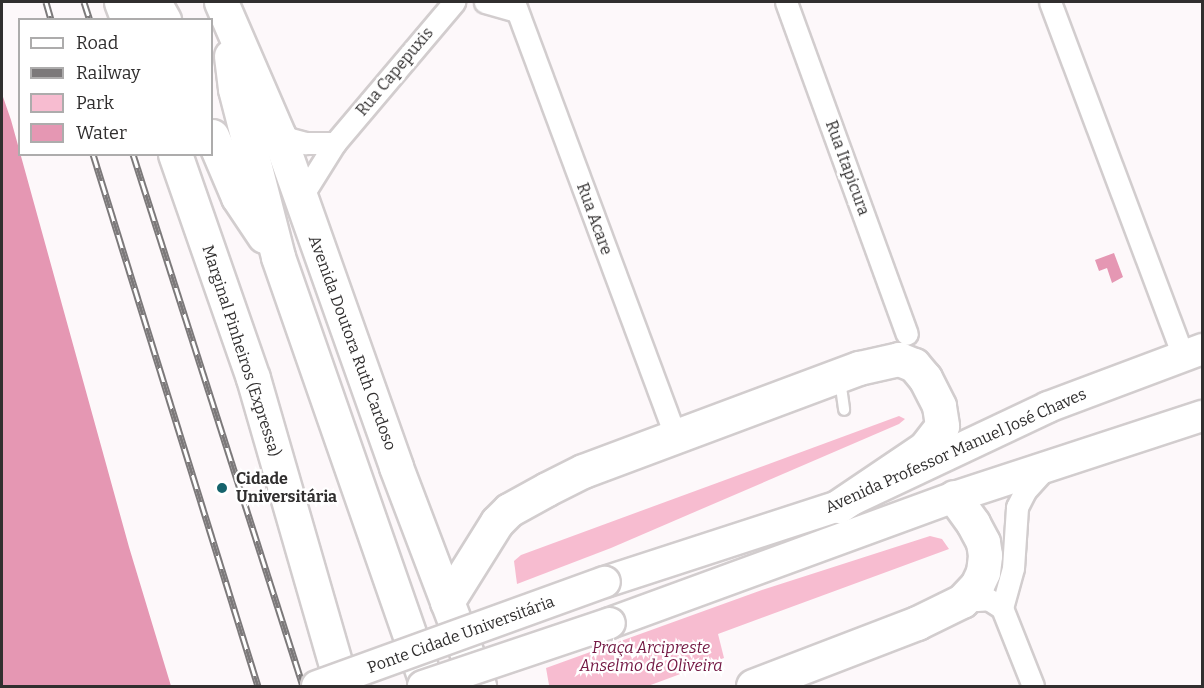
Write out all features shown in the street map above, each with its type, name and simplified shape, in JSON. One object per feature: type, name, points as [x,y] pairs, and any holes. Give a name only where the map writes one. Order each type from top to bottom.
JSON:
[{"type":"highway","points":[[122,2],[127,18]]},
{"type":"highway","points":[[154,2],[163,18]]},
{"type":"highway","points":[[226,13],[235,89],[278,257],[425,687]]},
{"type":"highway","name":"Avenida Doutora Ruth Cardoso","points":[[226,13],[279,136],[479,687]]},
{"type":"highway","points":[[213,138],[238,197],[278,257]]},
{"type":"highway","name":"Marginal Pinheiros (Expressa)","points":[[176,156],[253,378],[342,687]]},
{"type":"highway","points":[[447,602],[487,537],[509,510],[583,471],[675,435],[886,360],[899,359],[914,365],[925,378],[939,406],[942,426],[925,448],[839,506]]},
{"type":"highway","points":[[753,687],[917,623],[962,601],[977,585],[983,572],[985,555],[973,523],[954,497]]},
{"type":"main road","name":"Avenida Professor Manuel José Chaves","points":[[605,582],[839,506],[1048,407],[1193,353]]},
{"type":"main road","name":"Avenida Professor Manuel José Chaves","points":[[425,687],[610,623],[954,497],[1046,469],[1202,416]]},
{"type":"main road","name":"Ponte Cidade Universitária","points":[[317,687],[605,582]]},
{"type":"street","name":"Rua Capepuxis","points":[[300,198],[335,143],[454,2]]},
{"type":"street","points":[[484,2],[515,6]]},
{"type":"street","name":"Rua Itapicura","points":[[786,2],[907,334]]},
{"type":"street","points":[[1050,2],[1193,353]]},
{"type":"street","name":"Rua Acare","points":[[515,6],[675,435]]},
{"type":"street","points":[[279,136],[306,143],[335,143]]},
{"type":"street","points":[[1002,608],[1013,568],[1017,507],[1026,491],[1046,469]]},
{"type":"street","points":[[962,601],[988,599],[1002,608],[1033,687]]},
{"type":"lane","points":[[840,375],[844,410]]},
{"type":"green space","points":[[899,416],[905,419],[899,424],[611,548],[517,584],[514,561],[521,555]]},
{"type":"green space","name":"Praça Arcipreste Anselmo de Oliveira","points":[[930,536],[942,539],[949,549],[718,634],[724,658],[648,686],[549,685],[546,668],[765,589]]},
{"type":"water","points":[[2,94],[129,547],[171,686],[2,686]]},
{"type":"water","points":[[1114,253],[1123,277],[1112,283],[1107,268],[1099,271],[1095,260]]},
{"type":"railway","points":[[46,2],[50,18]]},
{"type":"railway","points":[[84,2],[89,18]]},
{"type":"railway","points":[[94,156],[258,686]]},
{"type":"railway","points":[[134,156],[303,686]]},
{"type":"place","name":"Cidade Universitária","points":[[222,488]]}]
